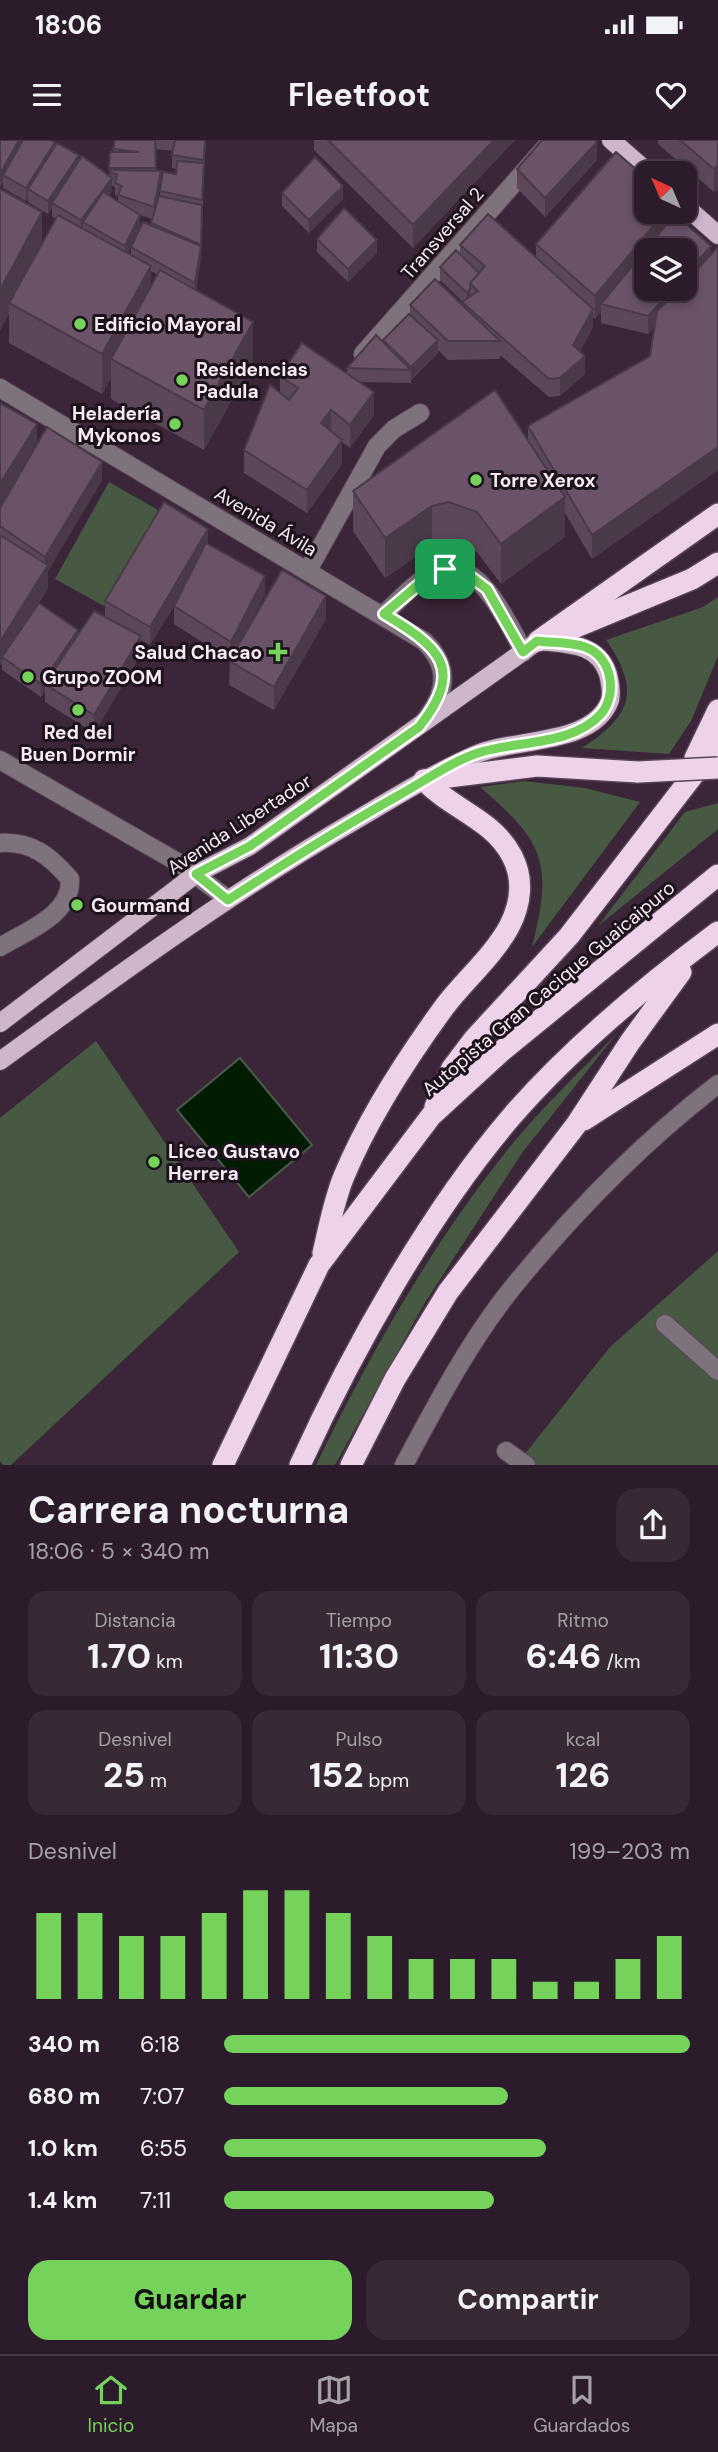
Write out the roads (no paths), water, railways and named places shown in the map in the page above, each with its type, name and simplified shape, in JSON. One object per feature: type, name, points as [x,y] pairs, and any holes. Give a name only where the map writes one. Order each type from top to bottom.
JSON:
[{"type":"highway","points":[[530,646],[718,514]]},
{"type":"highway","points":[[530,646],[585,626],[692,579],[718,562]]},
{"type":"highway","points":[[682,788],[718,710]]},
{"type":"highway","points":[[431,1116],[452,1068],[474,1039],[569,936],[718,743]]},
{"type":"highway","points":[[424,780],[537,766],[638,772],[718,768]]},
{"type":"highway","points":[[319,1265],[343,1178],[371,1120],[445,1007],[509,928],[522,888],[512,857],[500,837],[480,820],[440,798],[424,780]]},
{"type":"highway","name":"Autopista Gran Cacique Guaicaipuro","points":[[223,1465],[319,1265],[431,1116],[513,1042],[718,875]]},
{"type":"highway","points":[[300,1465],[391,1291],[459,1184],[512,1115],[580,1047],[718,932]]},
{"type":"highway","points":[[351,1465],[395,1379],[448,1292],[576,1125],[630,1042],[701,945]]},
{"type":"highway","points":[[576,1125],[718,1034]]},
{"type":"main road","points":[[611,140],[635,161]]},
{"type":"main road","points":[[697,216],[718,234]]},
{"type":"main road","points":[[0,1061],[228,900],[424,780],[479,752],[577,732],[600,715],[610,700],[611,683],[605,663],[585,647],[530,646]]},
{"type":"main road","name":"Avenida Libertador","points":[[0,1023],[196,874],[250,846],[530,646]]},
{"type":"street","name":"Transversal 2","points":[[363,354],[552,140]]},
{"type":"street","name":"Avenida Ávila","points":[[0,388],[384,614],[424,641],[441,660],[441,691],[419,727]]},
{"type":"street","points":[[308,570],[377,446],[394,429],[420,413]]},
{"type":"street","points":[[384,614],[425,579],[445,569],[462,570],[487,589],[530,646]]},
{"type":"street","points":[[0,761],[196,874],[228,900]]},
{"type":"street","points":[[0,843],[35,847],[48,855],[70,879],[70,888],[56,912],[0,947]]},
{"type":"street","points":[[404,1465],[468,1355],[512,1288],[605,1187],[678,1115],[718,1084]]},
{"type":"street","points":[[665,1324],[718,1371]]},
{"type":"street","points":[[506,1451],[526,1465]]},
{"type":"place","name":"Edificio Mayoral","points":[[80,324]]},
{"type":"place","name":"Residencias Padula","points":[[182,380]]},
{"type":"place","name":"Heladería Mykonos","points":[[175,424]]},
{"type":"place","name":"Torre Xerox","points":[[476,480]]},
{"type":"place","name":"Salud Chacao","points":[[278,652]]},
{"type":"place","name":"Grupo ZOOM","points":[[28,677]]},
{"type":"place","name":"Red del Buen Dormir","points":[[78,710]]},
{"type":"place","name":"Gourmand","points":[[77,905]]},
{"type":"place","name":"Liceo Gustavo Herrera","points":[[154,1162]]}]
